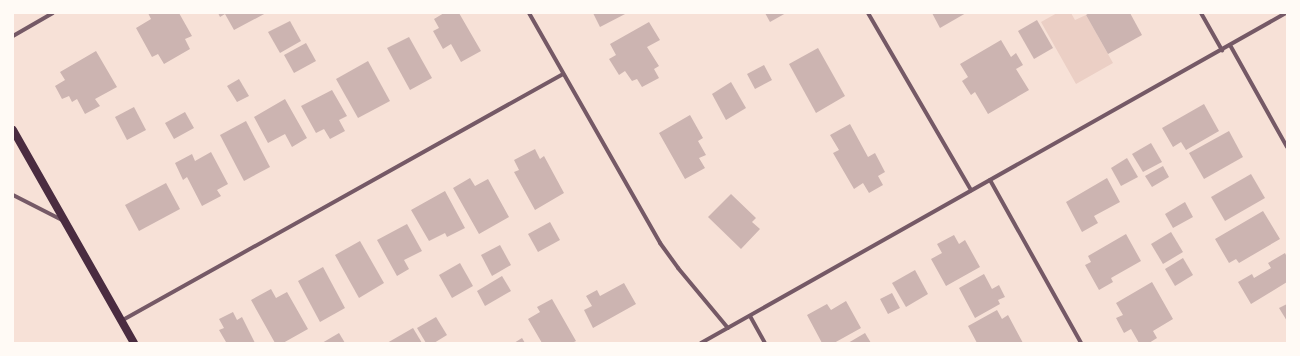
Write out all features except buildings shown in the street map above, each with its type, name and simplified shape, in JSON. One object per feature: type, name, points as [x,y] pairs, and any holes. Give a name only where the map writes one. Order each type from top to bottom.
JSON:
[{"type":"main road","points":[[13,130],[134,343]]},
{"type":"street","points":[[13,36],[53,13]]},
{"type":"street","points":[[529,13],[660,244],[728,328]]},
{"type":"street","points":[[868,13],[971,190]]},
{"type":"street","points":[[1201,13],[1222,50]]},
{"type":"street","points":[[701,343],[1286,13]]},
{"type":"street","points":[[1230,45],[1287,148]]},
{"type":"street","points":[[121,321],[564,74]]},
{"type":"street","points":[[990,180],[1081,343]]},
{"type":"street","points":[[13,195],[64,221]]},
{"type":"street","points":[[750,316],[765,343]]},
{"type":"shaded area","points":[[1057,13],[1071,13],[1075,20],[1086,15],[1113,63],[1076,84],[1041,22]]}]
